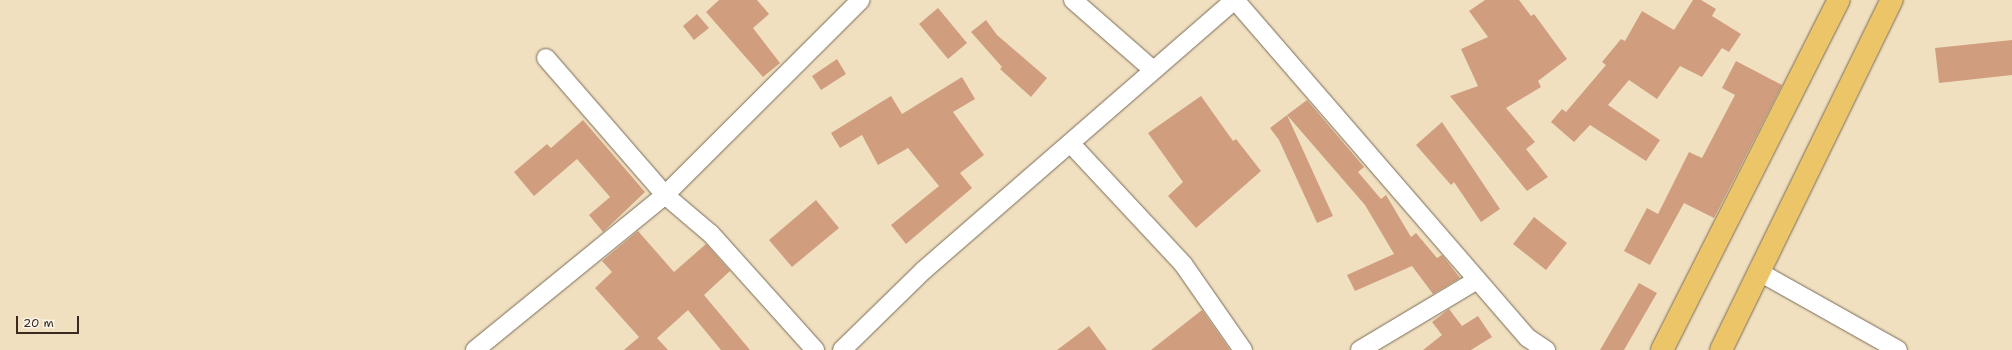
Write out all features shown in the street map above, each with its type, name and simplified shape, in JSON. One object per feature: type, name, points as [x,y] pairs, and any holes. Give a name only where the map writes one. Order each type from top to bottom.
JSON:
[{"type":"main road","points":[[1662,350],[1839,0]]},
{"type":"main road","points":[[1721,350],[1761,272],[1892,0]]},
{"type":"street","points":[[475,350],[665,195],[861,0]]},
{"type":"street","points":[[1073,0],[1153,70]]},
{"type":"street","points":[[842,350],[924,270],[1072,145],[1153,70],[1235,0],[1528,338],[1546,350]]},
{"type":"street","points":[[546,58],[665,195],[711,234],[815,350]]},
{"type":"street","points":[[1072,145],[1183,264],[1243,350]]},
{"type":"street","points":[[1761,272],[1898,350]]},
{"type":"street","points":[[1360,350],[1477,280]]},
{"type":"building","points":[[719,0],[757,0],[769,14],[753,28],[780,63],[763,77],[706,12]]},
{"type":"building","points":[[1485,0],[1519,0],[1531,16],[1534,14],[1567,59],[1538,81],[1541,87],[1506,108],[1535,142],[1526,149],[1548,177],[1527,191],[1450,96],[1478,86],[1461,49],[1488,37],[1469,11]]},
{"type":"building","points":[[1693,0],[1701,0],[1716,9],[1712,16],[1741,34],[1729,52],[1722,48],[1702,77],[1680,66],[1657,99],[1629,80],[1608,105],[1660,140],[1646,161],[1590,125],[1574,142],[1551,122],[1562,109],[1566,112],[1606,65],[1602,62],[1621,39],[1625,41],[1642,11],[1674,30]]},
{"type":"building","points":[[938,8],[967,43],[948,59],[919,24]]},
{"type":"building","points":[[697,14],[709,28],[694,40],[683,26]]},
{"type":"building","points":[[986,20],[997,35],[1047,78],[1031,97],[1000,69],[1002,67],[971,32]]},
{"type":"building","points":[[2012,40],[2012,75],[1939,83],[1935,48]]},
{"type":"building","points":[[837,59],[846,74],[821,90],[812,76]]},
{"type":"building","points":[[1736,61],[1782,85],[1714,218],[1684,203],[1650,265],[1624,251],[1647,208],[1658,214],[1689,152],[1702,158],[1735,95],[1722,88]]},
{"type":"building","points":[[962,77],[975,99],[953,112],[984,155],[960,173],[972,188],[906,244],[891,225],[939,186],[908,148],[878,165],[862,135],[840,148],[831,133],[891,96],[902,114]]},
{"type":"building","points":[[1201,96],[1233,141],[1236,139],[1261,171],[1196,228],[1168,196],[1183,182],[1148,133]]},
{"type":"building","points":[[1307,100],[1364,167],[1358,172],[1381,199],[1386,195],[1411,237],[1416,233],[1437,258],[1442,255],[1460,278],[1433,294],[1412,266],[1355,291],[1347,275],[1394,254],[1365,205],[1287,115]]},
{"type":"building","points":[[1287,115],[1333,216],[1317,223],[1279,140],[1270,128]]},
{"type":"building","points":[[583,120],[645,192],[603,232],[589,215],[610,197],[577,159],[534,196],[514,172],[547,144],[551,148]]},
{"type":"building","points":[[1442,122],[1500,209],[1481,222],[1454,182],[1451,185],[1416,145]]},
{"type":"building","points":[[816,200],[839,228],[792,267],[769,240]]},
{"type":"building","points":[[1534,217],[1567,243],[1546,270],[1513,244]]},
{"type":"building","points":[[638,231],[674,272],[706,244],[730,271],[704,295],[750,350],[721,350],[688,310],[657,338],[668,350],[624,350],[639,337],[595,288],[612,272],[602,261]]},
{"type":"building","points":[[1639,283],[1657,293],[1624,350],[1600,350]]},
{"type":"building","points":[[1449,309],[1462,326],[1478,316],[1492,337],[1471,350],[1423,350],[1442,335],[1432,322]]},
{"type":"building","points":[[1202,310],[1230,350],[1151,350]]},
{"type":"building","points":[[1089,326],[1107,350],[1057,350]]}]
